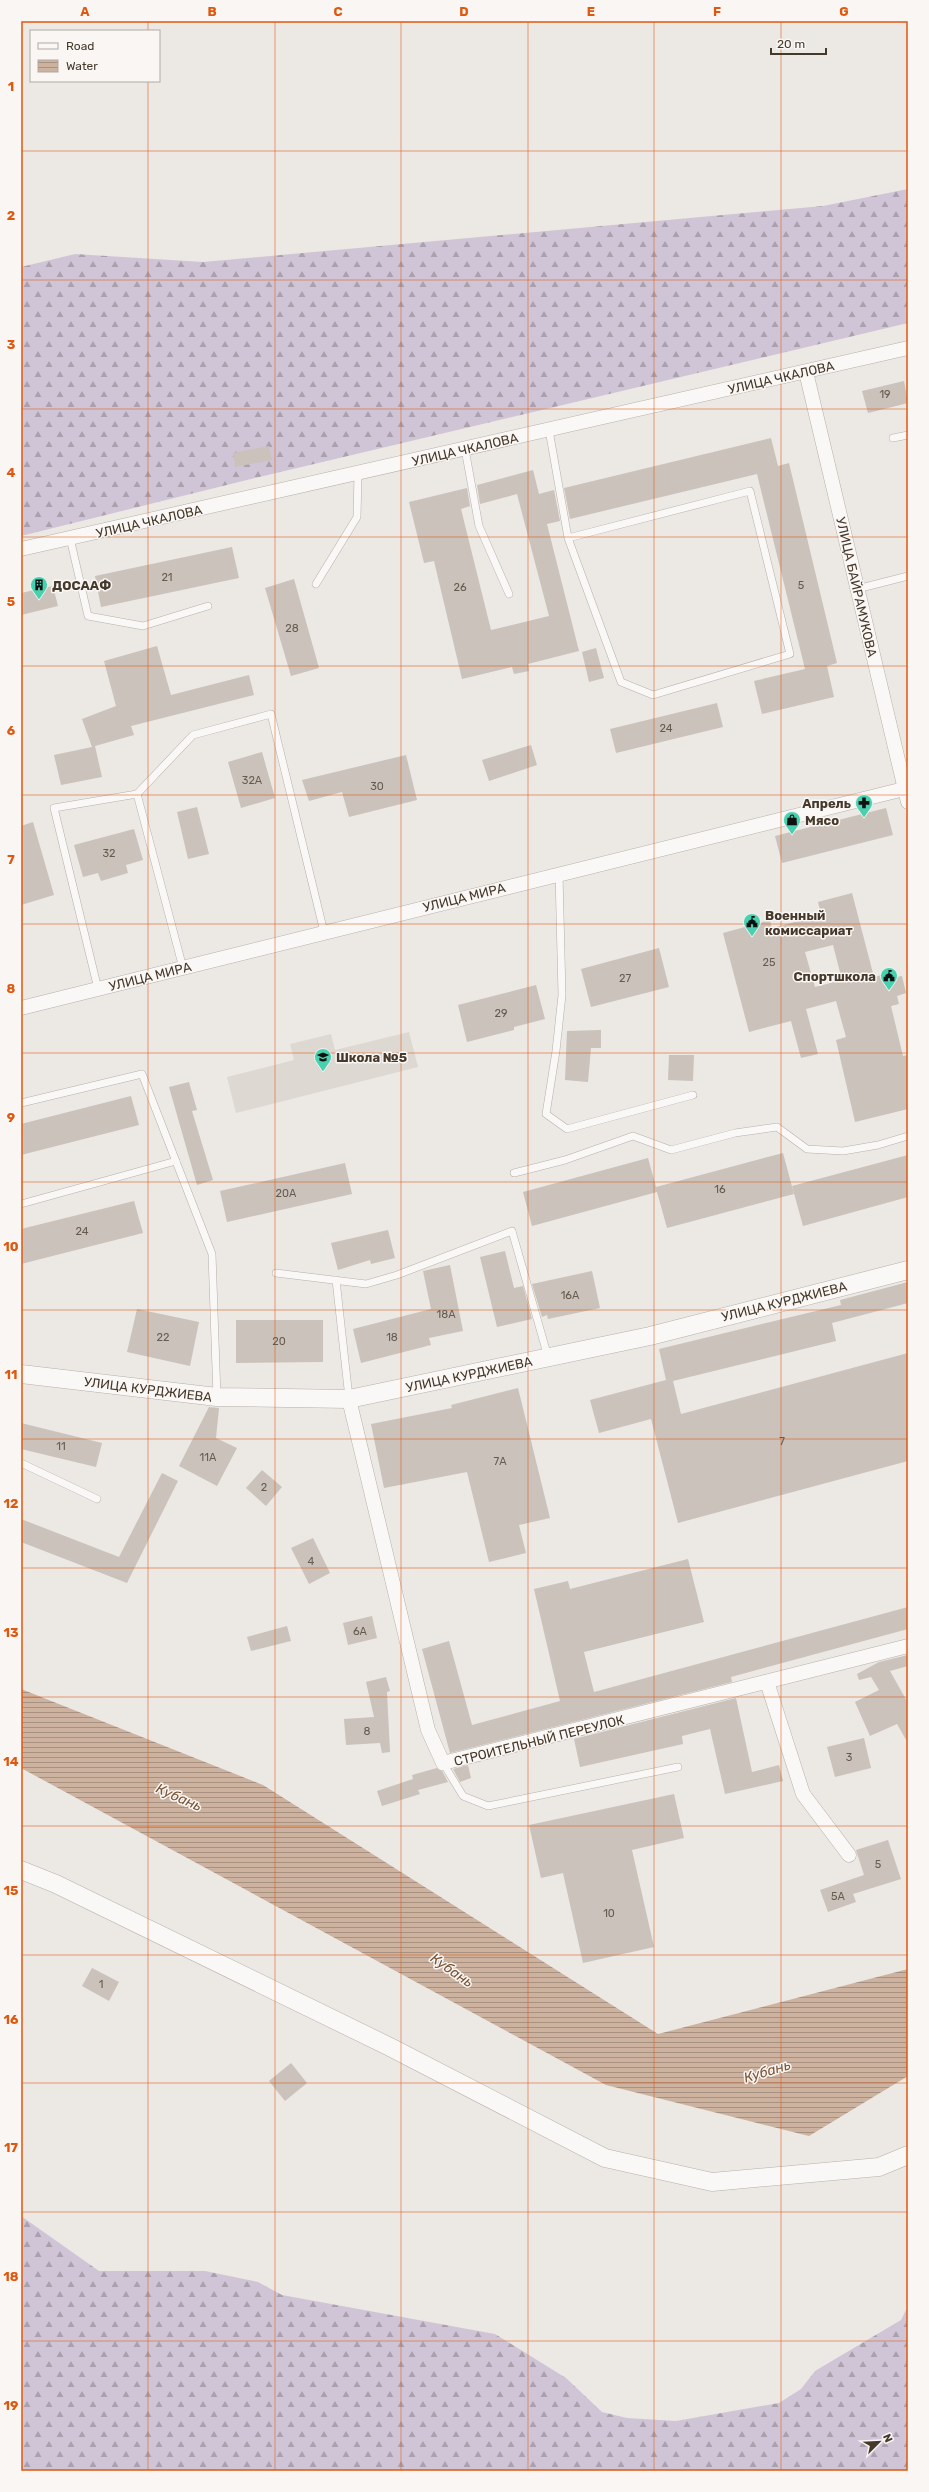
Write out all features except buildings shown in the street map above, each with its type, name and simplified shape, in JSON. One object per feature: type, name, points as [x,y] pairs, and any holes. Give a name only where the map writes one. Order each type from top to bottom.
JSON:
[{"type":"street","name":"УЛИЦА ЧКАЛОВА","points":[[21,549],[908,348]]},
{"type":"street","name":"УЛИЦА БАЙРАМУКОВА","points":[[806,372],[907,793]]},
{"type":"street","name":"УЛИЦА МИРА","points":[[21,1008],[559,874],[907,793]]},
{"type":"street","name":"УЛИЦА КУРДЖИЕВА","points":[[21,1374],[217,1397],[350,1399],[650,1336],[908,1270]]},
{"type":"street","name":"СТРОИТЕЛЬНЫЙ ПЕРЕУЛОК","points":[[350,1399],[428,1730],[443,1763],[908,1646]]},
{"type":"street","points":[[767,1682],[803,1794],[850,1855]]},
{"type":"street","points":[[21,1870],[56,1884],[390,2047],[605,2158],[712,2182],[879,2167],[908,2155]]},
{"type":"lane","points":[[549,430],[568,538],[621,682],[653,695],[790,654],[750,491],[568,538]]},
{"type":"lane","points":[[893,438],[908,435]]},
{"type":"lane","points":[[465,449],[479,526],[509,594]]},
{"type":"lane","points":[[316,584],[357,518],[358,473]]},
{"type":"lane","points":[[70,538],[88,616],[143,626],[208,606]]},
{"type":"lane","points":[[857,589],[908,576]]},
{"type":"lane","points":[[98,989],[54,808],[137,794],[193,734],[271,714],[324,932]]},
{"type":"lane","points":[[137,794],[183,968]]},
{"type":"lane","points":[[559,874],[562,995],[556,1051],[546,1114],[567,1129],[693,1095]]},
{"type":"lane","points":[[21,1103],[142,1074],[212,1254],[217,1397]]},
{"type":"lane","points":[[514,1173],[565,1160],[634,1136],[671,1150],[736,1133],[777,1127],[807,1149],[844,1151],[878,1145],[908,1136]]},
{"type":"lane","points":[[21,1204],[176,1161]]},
{"type":"lane","points":[[276,1273],[366,1284],[397,1275],[512,1231],[548,1357]]},
{"type":"lane","points":[[336,1280],[350,1399]]},
{"type":"lane","points":[[21,1463],[97,1499]]},
{"type":"lane","points":[[443,1763],[463,1796],[488,1806],[678,1767]]},
{"type":"shaded area","name":"Школа №5","points":[[409,1032],[418,1067],[236,1113],[227,1077],[294,1060],[290,1044],[331,1034],[335,1050]]},
{"type":"green space","points":[[908,189],[908,323],[251,479],[21,536],[21,267],[75,254],[203,262],[823,206]]},
{"type":"green space","points":[[21,2216],[99,2271],[205,2271],[258,2282],[282,2295],[495,2334],[566,2378],[602,2412],[627,2418],[676,2421],[779,2403],[801,2389],[815,2371],[901,2320],[908,2306],[908,2471],[21,2471]]},
{"type":"water","name":"Кубань","points":[[21,1689],[263,1785],[658,2034],[908,1969],[908,2076],[809,2136],[606,2085],[21,1768]]},
{"type":"place","name":"ДОСААФ","points":[[39,600]]},
{"type":"place","name":"Апрель","points":[[864,818]]},
{"type":"place","name":"Мясо","points":[[792,835]]},
{"type":"place","name":"Военный комиссариат","points":[[752,937]]},
{"type":"place","name":"Спортшкола","points":[[889,991]]},
{"type":"place","name":"Школа №5","points":[[323,1072]]}]
